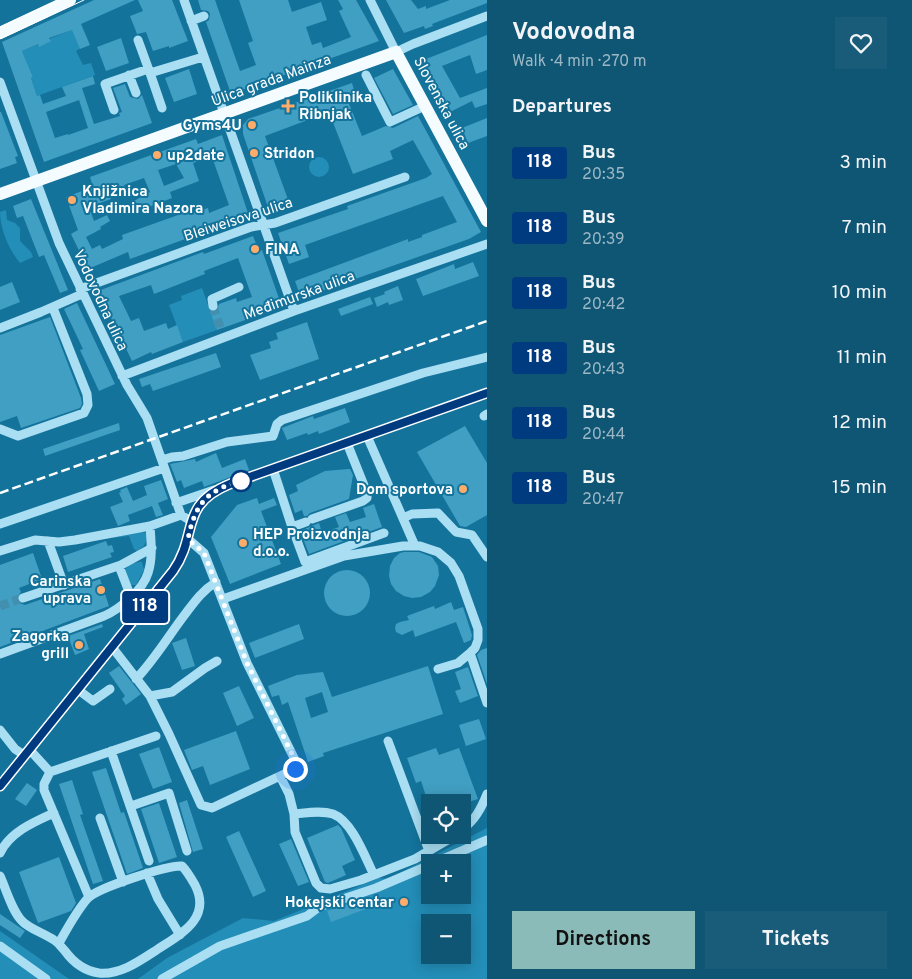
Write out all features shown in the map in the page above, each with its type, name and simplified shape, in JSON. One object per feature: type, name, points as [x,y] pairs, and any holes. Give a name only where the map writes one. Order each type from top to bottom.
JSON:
[{"type":"main road","points":[[0,33],[62,2]]},
{"type":"main road","name":"Slovenska ulica","points":[[396,52],[487,221]]},
{"type":"main road","name":"Ulica grada Mainza","points":[[0,194],[396,52]]},
{"type":"street","points":[[184,0],[294,311]]},
{"type":"street","name":"Slovenska ulica","points":[[370,0],[396,52]]},
{"type":"street","points":[[191,21],[204,16]]},
{"type":"street","name":"Ulica grada Mainza","points":[[396,52],[422,40],[487,16]]},
{"type":"street","points":[[138,40],[162,108]]},
{"type":"street","points":[[114,110],[105,84],[129,75],[203,57]]},
{"type":"street","points":[[129,75],[136,93]]},
{"type":"street","points":[[366,75],[390,122],[425,106]]},
{"type":"street","name":"Vodovodna ulica","points":[[0,82],[55,234],[122,376],[147,418],[181,515]]},
{"type":"street","name":"Bleiweisova ulica","points":[[0,328],[53,308],[81,291],[251,227],[275,223],[405,177]]},
{"type":"street","name":"Međimurska ulica","points":[[122,376],[222,333],[294,311],[487,244]]},
{"type":"street","points":[[213,306],[212,299],[239,287]]},
{"type":"street","points":[[0,429],[18,436],[84,413],[88,404],[87,394],[53,308]]},
{"type":"street","points":[[0,524],[163,464],[172,456],[183,456],[227,442],[273,436],[278,422],[282,420],[424,373],[487,357]]},
{"type":"street","points":[[176,503],[487,393]]},
{"type":"street","points":[[367,436],[415,546]]},
{"type":"street","points":[[292,527],[367,498],[367,493],[348,443]]},
{"type":"street","points":[[273,469],[305,562],[384,533]]},
{"type":"street","points":[[1,783],[178,564],[188,539],[191,521],[203,501],[219,489]]},
{"type":"street","points":[[403,518],[412,514],[438,513],[456,532],[472,535],[487,557]]},
{"type":"street","points":[[0,551],[35,540],[75,540],[150,526],[181,515],[191,521]]},
{"type":"street","points":[[0,654],[104,616],[113,612],[131,597],[148,574],[152,548],[150,526]]},
{"type":"street","points":[[112,647],[150,696],[201,805],[212,808],[295,769],[297,764],[247,663],[204,553],[188,539]]},
{"type":"street","points":[[48,541],[64,585]]},
{"type":"street","points":[[223,599],[344,556],[403,546],[415,546],[438,552],[451,563],[459,576],[478,629],[478,640],[475,648],[458,662],[438,669]]},
{"type":"street","points":[[23,598],[119,566],[152,548]]},
{"type":"street","points":[[119,566],[131,597]]},
{"type":"street","points":[[136,679],[148,666],[172,631],[206,588],[216,582]]},
{"type":"street","points":[[470,653],[487,703]]},
{"type":"street","points":[[150,696],[172,692],[217,661]]},
{"type":"street","points":[[78,689],[93,701],[110,689]]},
{"type":"street","points":[[0,730],[15,749],[26,752],[50,772]]},
{"type":"street","points":[[89,897],[44,790],[44,784],[50,772],[156,736]]},
{"type":"street","points":[[388,740],[429,851]]},
{"type":"street","points":[[111,751],[149,861]]},
{"type":"street","points":[[280,776],[289,794],[294,814],[295,832],[316,883],[321,888],[330,889],[374,875],[415,859],[441,844]]},
{"type":"street","points":[[130,806],[169,793],[187,850]]},
{"type":"street","points":[[471,824],[479,813],[487,794]]},
{"type":"street","points":[[0,852],[12,837],[28,825],[54,813]]},
{"type":"street","points":[[294,814],[331,814],[342,819],[355,836],[374,875]]},
{"type":"street","points":[[100,818],[123,882]]},
{"type":"street","points":[[455,854],[487,840]]},
{"type":"street","points":[[0,876],[22,922],[59,943],[72,960],[78,964],[90,971],[101,973],[136,964],[180,935],[192,924],[199,909],[200,897],[194,883],[182,866],[173,866],[146,874],[89,897],[59,943]]},
{"type":"street","points":[[162,979],[220,946],[307,916],[319,907],[384,885],[421,869]]},
{"type":"street","points":[[146,874],[158,899],[180,935]]},
{"type":"street","points":[[0,946],[46,979]]},
{"type":"shaded area","points":[[67,28],[77,30],[73,32],[81,48],[76,51],[83,65],[91,63],[95,75],[37,96],[31,78],[33,77],[22,51],[50,41],[49,39],[69,31]]},
{"type":"shaded area","points":[[315,157],[323,157],[329,163],[329,171],[323,177],[315,177],[309,171],[309,163]]},
{"type":"shaded area","points":[[6,210],[7,220],[15,223],[20,228],[20,241],[31,252],[33,257],[20,263],[3,232],[0,212]]},
{"type":"shaded area","points":[[202,288],[217,330],[183,342],[169,305],[182,300],[181,296]]},
{"type":"shaded area","points":[[141,532],[146,533],[148,537],[144,546],[137,551],[134,549],[129,536],[111,538]]},
{"type":"shaded area","points":[[142,562],[144,570],[136,585],[131,585],[129,584],[125,569],[131,564]]},
{"type":"shaded area","name":"Hokejski centar","points":[[487,828],[487,979],[138,979],[167,958],[243,918],[274,921],[379,878],[388,879],[421,862],[421,904],[471,904],[471,854],[437,854],[456,844],[471,844],[471,836]]},
{"type":"shaded area","points":[[0,931],[69,979],[0,979]]},
{"type":"building","points":[[94,0],[135,0],[81,24],[90,45],[80,49],[72,30],[49,38],[51,41],[39,47],[38,44],[22,51],[33,77],[31,78],[37,96],[40,95],[43,104],[66,96],[62,87],[93,76],[95,84],[82,88],[94,124],[120,116],[119,113],[122,112],[113,88],[125,84],[130,97],[138,99],[142,95],[152,123],[44,162],[2,42]],"holes":[[[79,100],[88,128],[55,138],[46,112]]]},
{"type":"building","points":[[138,0],[172,0],[188,41],[169,48],[169,46],[153,51],[146,32],[137,34],[130,16],[143,11]]},
{"type":"building","points":[[198,0],[215,0],[240,71],[256,65],[248,43],[253,41],[239,0],[288,0],[292,12],[321,2],[327,20],[306,27],[312,45],[321,42],[323,48],[351,37],[339,11],[343,9],[338,0],[356,0],[379,41],[231,94],[206,22],[209,20],[210,14],[208,11],[201,10]]},
{"type":"building","points":[[386,0],[411,0],[418,9],[426,6],[426,9],[450,0],[487,0],[487,3],[432,24],[433,26],[425,29],[424,26],[404,33]]},
{"type":"building","points":[[487,35],[487,70],[476,74],[470,55],[442,66],[460,98],[487,88],[487,104],[475,108],[472,101],[448,113],[421,61]]},
{"type":"building","points":[[121,38],[129,63],[106,71],[97,47]]},
{"type":"building","points":[[189,69],[197,94],[174,102],[165,78]]},
{"type":"building","points":[[393,69],[413,105],[393,114],[374,78]]},
{"type":"building","points":[[352,83],[357,100],[349,104],[362,136],[386,126],[393,128],[418,116],[481,232],[469,239],[301,298],[295,281],[408,239],[408,242],[422,237],[422,235],[457,222],[443,196],[305,245],[309,257],[289,264],[278,233],[348,209],[347,206],[426,178],[432,174],[413,140],[390,151],[393,159],[353,174],[329,112],[265,136],[290,205],[270,213],[243,134],[243,125],[248,119]]},
{"type":"building","points":[[0,112],[18,156],[15,157],[17,163],[0,169]]},
{"type":"building","points":[[487,118],[487,136],[468,143],[462,128]]},
{"type":"building","points":[[222,135],[249,216],[130,259],[128,252],[88,269],[71,234],[78,230],[66,197],[93,187],[90,177],[196,139],[198,144]],"holes":[[[212,157],[229,205],[209,213],[208,208],[196,212],[195,209],[122,235],[123,239],[102,249],[100,245],[92,249],[86,237],[101,229],[100,227],[110,221],[107,215],[94,221],[89,207],[111,199],[108,193],[144,178],[150,192],[134,201],[138,211],[172,198],[170,192],[199,181],[193,163]],[[176,164],[184,178],[164,186],[158,170]]]},
{"type":"building","points":[[31,199],[68,290],[60,293],[44,255],[39,257],[23,216],[17,218],[13,206]]},
{"type":"building","points":[[253,236],[259,251],[262,250],[282,307],[217,330],[210,312],[217,311],[219,304],[236,298],[237,302],[252,297],[238,258],[204,271],[205,274],[154,294],[151,285],[119,296],[131,321],[139,318],[144,331],[166,323],[168,329],[177,325],[183,342],[152,354],[151,352],[132,361],[98,291],[203,252],[204,254]]},
{"type":"building","points":[[473,262],[479,276],[423,296],[416,279],[454,264],[455,269]]},
{"type":"building","points":[[12,282],[20,302],[0,310],[0,287]]},
{"type":"building","points":[[398,286],[403,300],[389,305],[388,302],[377,307],[374,298]]},
{"type":"building","points":[[370,297],[373,304],[341,316],[338,309]]},
{"type":"building","points":[[77,303],[115,384],[99,391],[80,350],[83,349],[64,309]]},
{"type":"building","points":[[50,317],[82,404],[80,408],[21,428],[17,416],[0,422],[0,335]]},
{"type":"building","points":[[307,322],[319,359],[260,380],[250,355],[271,348],[269,342],[278,339],[276,333]]},
{"type":"building","points":[[216,353],[221,367],[153,391],[150,384],[142,387],[139,379]]},
{"type":"building","points":[[345,408],[350,422],[319,434],[318,431],[308,435],[307,433],[287,440],[282,428],[313,416],[314,419]]},
{"type":"building","points":[[119,423],[120,430],[45,456],[43,449]]},
{"type":"building","name":"Dom sportova","points":[[465,426],[487,463],[487,515],[466,527],[460,526],[417,452]]},
{"type":"building","points":[[216,453],[222,468],[245,459],[249,470],[204,487],[202,481],[184,488],[181,480],[177,482],[170,464],[195,459],[196,462]]},
{"type":"building","points":[[350,469],[353,475],[349,499],[310,513],[307,516],[304,516],[302,510],[295,513],[289,495],[298,491],[296,485],[325,471]]},
{"type":"building","points":[[161,480],[168,499],[158,503],[163,515],[156,517],[152,506],[128,515],[130,521],[118,526],[110,507],[123,502],[119,493],[121,492],[120,490],[127,487],[133,501],[147,495],[144,486]]},
{"type":"building","name":"HEP Proizvodnja d.o.o.","points":[[257,498],[259,504],[274,498],[277,505],[261,511],[281,564],[230,584],[211,537],[237,505]]},
{"type":"building","points":[[374,504],[382,527],[309,554],[300,531],[319,523],[322,533],[339,527],[335,517],[346,513],[350,522],[366,517],[363,508]]},
{"type":"building","points":[[106,541],[108,546],[112,545],[114,552],[110,553],[112,557],[68,572],[63,556]]},
{"type":"building","points":[[404,552],[419,552],[432,557],[438,566],[439,575],[435,586],[430,592],[421,597],[412,598],[404,596],[396,591],[391,584],[389,576],[390,566],[394,558]]},
{"type":"building","points":[[33,553],[42,579],[19,588],[21,592],[17,597],[19,603],[25,605],[100,579],[109,606],[0,647],[0,565]]},
{"type":"building","points":[[347,570],[360,574],[366,580],[370,593],[366,606],[360,612],[347,616],[334,612],[328,606],[324,593],[328,580],[334,574]]},
{"type":"building","points":[[451,602],[454,610],[463,607],[472,635],[471,640],[464,643],[456,622],[415,637],[413,630],[402,635],[396,632],[396,624],[409,620],[407,616],[434,606],[435,609]]},
{"type":"building","name":"Zagorka grill","points":[[102,624],[103,627],[84,634],[89,649],[75,655],[68,636]]},
{"type":"building","points":[[299,624],[304,639],[255,658],[249,643]]},
{"type":"building","points":[[186,638],[195,666],[182,670],[172,643]]},
{"type":"building","points":[[487,648],[487,684],[477,655],[481,650]]},
{"type":"building","points":[[119,666],[141,694],[126,705],[122,699],[125,696],[109,673]]},
{"type":"building","points":[[428,666],[443,714],[323,753],[324,756],[308,762],[288,702],[282,705],[279,695],[272,697],[268,686],[297,675],[323,672],[332,697]],"holes":[[[322,692],[328,712],[311,718],[305,698]]]},
{"type":"building","points":[[468,667],[478,696],[460,703],[455,691],[461,689],[455,672]]},
{"type":"building","points":[[239,686],[254,718],[237,726],[223,693]]},
{"type":"building","points":[[479,719],[486,739],[466,746],[459,725]]},
{"type":"building","points":[[236,731],[250,769],[210,785],[203,766],[192,770],[184,750]]},
{"type":"building","points":[[159,747],[172,782],[153,789],[139,754]]},
{"type":"building","points":[[436,748],[439,755],[459,748],[478,799],[471,801],[471,794],[425,794],[421,781],[416,783],[407,758]]},
{"type":"building","points":[[106,768],[121,813],[124,812],[143,868],[127,874],[92,772]]},
{"type":"building","points":[[72,780],[83,814],[80,815],[103,881],[93,884],[59,784]]},
{"type":"building","points":[[27,783],[37,790],[26,806],[15,799]]},
{"type":"building","points":[[187,800],[203,849],[193,852],[179,803]]},
{"type":"building","points":[[159,803],[177,857],[159,863],[141,809]]},
{"type":"building","points":[[338,825],[355,860],[342,866],[346,875],[328,883],[325,882],[307,838]]},
{"type":"building","points":[[239,831],[266,891],[253,897],[226,837]]},
{"type":"building","points":[[291,839],[309,882],[298,886],[279,844]]},
{"type":"building","points":[[59,857],[76,903],[71,911],[38,923],[19,872]]},
{"type":"building","points":[[367,898],[371,907],[331,922],[327,911]]},
{"type":"building","points":[[0,914],[25,931],[20,938],[0,925]]},
{"type":"tunnel","points":[[213,306],[220,328]]},
{"type":"tunnel","points":[[0,606],[23,598]]},
{"type":"tram line","points":[[0,27],[58,0]]},
{"type":"tram line","points":[[0,39],[84,0]]},
{"type":"railway","points":[[0,493],[487,321]]},
{"type":"bus line","name":"118","points":[[0,786],[173,571],[184,552],[192,518],[209,495],[230,484],[487,393]]},
{"type":"place","name":"Poliklinika Ribnjak","points":[[288,106]]},
{"type":"place","name":"Gyms4U","points":[[252,125]]},
{"type":"place","name":"Stridon","points":[[254,153]]},
{"type":"place","name":"up2date","points":[[157,155]]},
{"type":"place","name":"Knjižnica Vladimira Nazora","points":[[72,200]]},
{"type":"place","name":"FINA","points":[[255,249]]},
{"type":"place","name":"Dom sportova","points":[[463,489]]},
{"type":"place","name":"HEP Proizvodnja d.o.o.","points":[[243,543]]},
{"type":"place","name":"Carinska uprava","points":[[101,590]]},
{"type":"place","name":"Zagorka grill","points":[[79,645]]},
{"type":"place","name":"Hokejski centar","points":[[404,902]]},
{"type":"route","points":[[241,481],[219,489],[203,501],[192,518],[188,539],[204,553],[247,663],[297,764],[295,769]]}]
